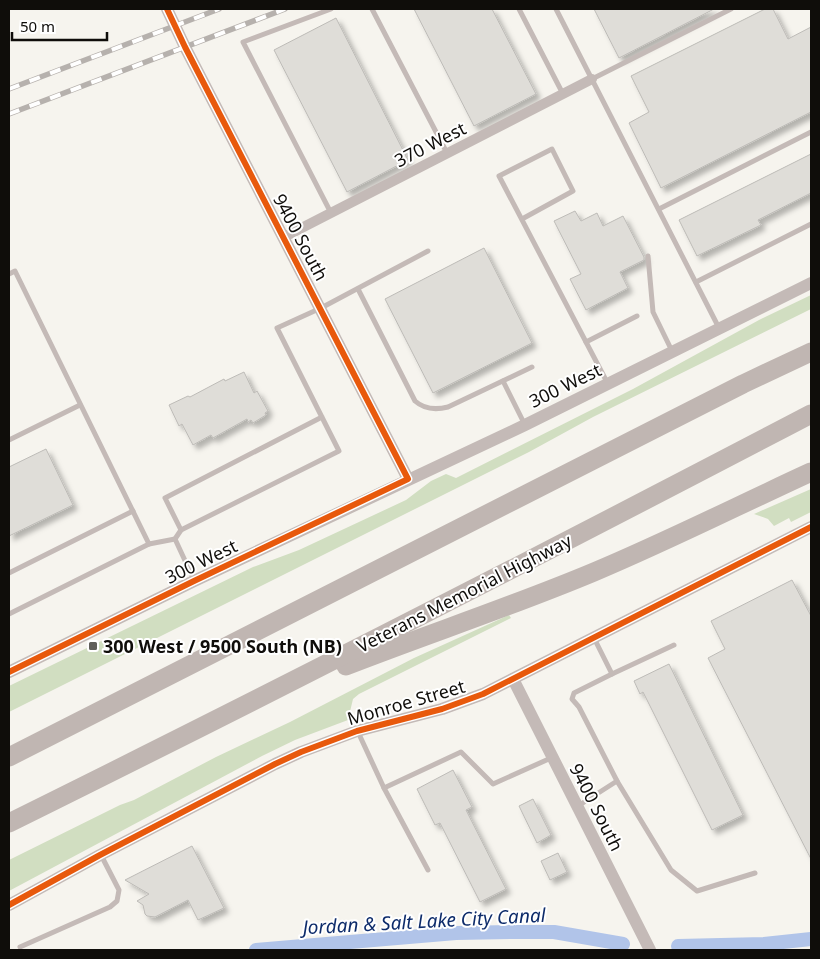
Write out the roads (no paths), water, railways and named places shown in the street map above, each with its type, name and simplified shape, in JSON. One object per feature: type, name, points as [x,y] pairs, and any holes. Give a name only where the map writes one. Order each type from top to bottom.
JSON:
[{"type":"highway","points":[[743,384],[811,343]]},
{"type":"highway","points":[[9,757],[743,384],[811,352]]},
{"type":"highway","name":"Veterans Memorial Highway","points":[[9,823],[207,725],[811,414]]},
{"type":"highway","points":[[207,725],[342,667],[533,597],[593,572],[669,539],[811,472]]},
{"type":"street","name":"9400 South","points":[[167,9],[408,479]]},
{"type":"street","name":"370 West","points":[[284,237],[592,79]]},
{"type":"street","name":"300 West","points":[[9,672],[194,580],[525,425],[811,283]]},
{"type":"street","name":"Monroe Street","points":[[9,905],[100,855],[275,764],[301,752],[358,731],[442,709],[483,694],[811,527]]},
{"type":"street","name":"9400 South","points":[[513,680],[650,950]]},
{"type":"lane","points":[[331,9],[243,42],[331,213]]},
{"type":"lane","points":[[372,9],[447,153]]},
{"type":"lane","points":[[519,9],[563,94]]},
{"type":"lane","points":[[556,9],[719,329]]},
{"type":"lane","points":[[592,79],[731,9]]},
{"type":"lane","points":[[659,209],[811,132]]},
{"type":"lane","points":[[522,219],[573,191],[552,149],[499,176],[608,384]]},
{"type":"lane","points":[[696,282],[811,224]]},
{"type":"lane","points":[[9,614],[149,544],[175,539],[181,530],[339,451],[277,328],[321,308],[428,252]]},
{"type":"lane","points":[[648,256],[654,312],[672,352]]},
{"type":"lane","points":[[9,274],[15,272],[149,544]]},
{"type":"lane","points":[[358,289],[415,401],[421,407],[439,409],[448,407],[532,367]]},
{"type":"lane","points":[[586,342],[637,316]]},
{"type":"lane","points":[[503,380],[525,425]]},
{"type":"lane","points":[[9,440],[80,405]]},
{"type":"lane","points":[[181,530],[166,498],[322,417]]},
{"type":"lane","points":[[9,573],[133,511]]},
{"type":"lane","points":[[175,539],[194,580]]},
{"type":"lane","points":[[594,638],[612,674]]},
{"type":"lane","points":[[674,645],[574,693],[572,699],[579,707],[617,781],[672,870],[698,891],[755,873]]},
{"type":"lane","points":[[358,731],[384,788],[428,870]]},
{"type":"lane","points":[[384,788],[461,752],[493,784],[552,757]]},
{"type":"lane","points":[[577,806],[617,781]]},
{"type":"lane","points":[[20,947],[110,907],[117,901],[119,890],[100,855]]},
{"type":"waterway","name":"Jordan & Salt Lake City Canal","points":[[256,950],[456,933],[511,932],[554,932],[623,944]]},
{"type":"waterway","name":"Jordan & Salt Lake City Canal","points":[[678,946],[764,944],[811,939]]},
{"type":"railway","points":[[9,89],[219,9]]},
{"type":"railway","points":[[9,114],[285,9]]},
{"type":"place","name":"300 West / 9500 South (NB)","points":[[93,646]]}]
